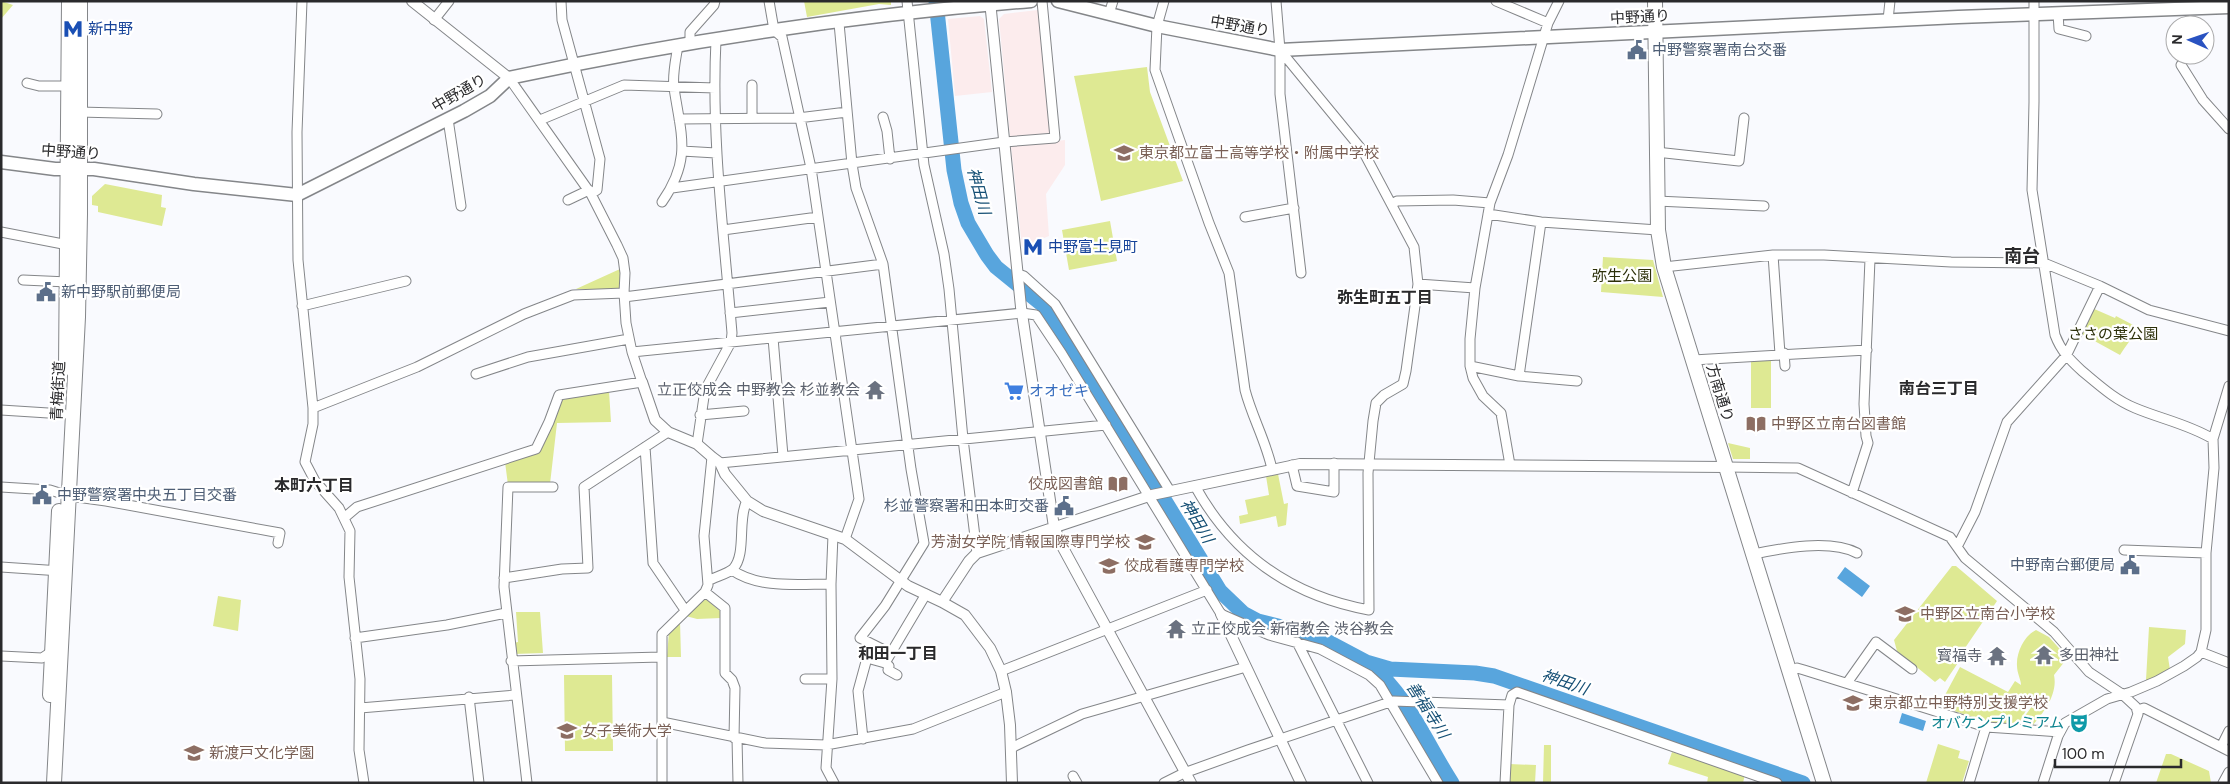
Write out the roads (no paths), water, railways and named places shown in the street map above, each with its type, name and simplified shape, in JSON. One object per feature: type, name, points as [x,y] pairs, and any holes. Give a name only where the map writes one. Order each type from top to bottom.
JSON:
[{"type":"main road","name":"青梅街道","points":[[54,783],[64,494],[78,323],[74,168],[69,86],[69,1]]},
{"type":"main road","name":"青梅街道","points":[[64,494],[68,245],[79,112],[80,1]]},
{"type":"main road","name":"中野通り","points":[[1,162],[55,169],[74,168],[297,195],[490,96],[509,78],[573,64],[684,44],[774,30],[839,23],[908,7],[930,10],[990,3],[1031,1]]},
{"type":"main road","name":"中野通り","points":[[1058,1],[1074,3],[1156,26],[1280,50],[1657,33],[1888,20],[2229,7]]},
{"type":"main road","name":"方南通り","points":[[1655,1],[1657,33],[1657,201],[1658,230],[1664,267],[1824,782]]},
{"type":"main road","name":"青梅街道","points":[[45,783],[51,652],[60,571]]},
{"type":"street","points":[[302,1],[297,195],[298,260],[313,408],[313,424],[305,462],[315,481],[339,508],[350,532],[349,577],[360,678],[359,750],[364,783]]},
{"type":"street","points":[[412,1],[509,78],[590,192],[623,258],[625,272],[624,295],[629,339],[654,420],[668,432],[697,444],[716,460],[747,501],[763,511],[845,539],[900,581],[965,615],[990,648],[1001,672],[1006,692],[1012,783]]},
{"type":"street","points":[[434,20],[449,1]]},
{"type":"street","points":[[560,1],[562,20],[573,64],[600,159],[597,190],[568,200]]},
{"type":"street","points":[[662,202],[672,188],[680,169],[682,151],[674,86],[684,44],[690,32],[715,1]]},
{"type":"street","points":[[769,1],[774,30],[782,37],[798,118],[811,168],[853,450],[859,500],[845,539]]},
{"type":"street","points":[[672,188],[1004,142],[1055,138],[1042,1]]},
{"type":"street","points":[[1109,14],[1113,1]]},
{"type":"street","points":[[1164,1],[1156,26],[1155,70],[1209,223],[1229,273],[1245,390],[1250,408],[1262,432],[1272,469]]},
{"type":"street","points":[[1276,1],[1280,50],[1280,94],[1301,274]]},
{"type":"street","points":[[1496,1],[1550,20]]},
{"type":"street","points":[[1510,465],[1501,413],[1483,396],[1473,378],[1470,366],[1470,339],[1475,288],[1490,203],[1508,155],[1544,37],[1559,1]]},
{"type":"street","points":[[1888,20],[1890,1]]},
{"type":"street","points":[[2034,1],[2032,190],[2055,335],[2066,356],[2114,397],[2136,409],[2197,429],[2213,439]]},
{"type":"street","points":[[990,3],[1020,297],[1038,432],[1054,527],[1107,630],[1191,783]]},
{"type":"street","points":[[908,7],[924,166],[944,254],[977,553]]},
{"type":"street","points":[[2058,13],[2059,29],[2086,36]]},
{"type":"street","points":[[839,23],[852,164],[856,188],[883,264],[924,543],[885,606],[860,638],[890,653]]},
{"type":"street","points":[[697,444],[705,390],[731,342],[728,285],[717,182],[715,118],[716,40]]},
{"type":"street","points":[[1196,486],[1215,518],[1266,569],[1302,590],[1332,601],[1369,610],[1368,463],[1376,403],[1384,395],[1403,384],[1418,284],[1414,247],[1362,151],[1280,50]]},
{"type":"street","points":[[2181,65],[2196,88],[2229,129]]},
{"type":"street","points":[[27,83],[39,86],[69,86]]},
{"type":"street","points":[[540,120],[624,85],[715,88]]},
{"type":"street","points":[[752,85],[752,118]]},
{"type":"street","points":[[79,112],[157,114]]},
{"type":"street","points":[[679,119],[798,118],[847,112]]},
{"type":"street","points":[[883,117],[888,131],[890,159]]},
{"type":"street","points":[[1656,152],[1739,161],[1744,118]]},
{"type":"street","points":[[448,119],[461,206]]},
{"type":"street","points":[[682,151],[716,153]]},
{"type":"street","points":[[1392,204],[1397,202],[1453,200],[1490,203]]},
{"type":"street","points":[[1657,201],[1764,206]]},
{"type":"street","points":[[1245,217],[1294,208]]},
{"type":"street","points":[[1488,214],[1540,222],[1658,230]]},
{"type":"street","points":[[723,230],[818,217]]},
{"type":"street","points":[[1519,376],[1540,222]]},
{"type":"street","points":[[1,232],[68,245]]},
{"type":"street","points":[[1773,255],[1782,354],[1785,366]]},
{"type":"street","points":[[1664,267],[1773,255],[1824,255],[1870,259],[2044,263],[2100,286],[2149,310],[2229,331]]},
{"type":"street","points":[[1852,493],[1868,443],[1864,404],[1870,259]]},
{"type":"street","points":[[313,408],[417,367],[524,314],[573,295],[624,295],[728,285],[883,264]]},
{"type":"street","points":[[1018,275],[1024,276],[1055,304],[1169,491]]},
{"type":"street","points":[[23,280],[68,282]]},
{"type":"street","points":[[302,306],[406,281]]},
{"type":"street","points":[[1418,284],[1475,288]]},
{"type":"street","points":[[1958,546],[1975,512],[2007,422],[2066,356],[2100,286]]},
{"type":"street","points":[[730,313],[830,302]]},
{"type":"street","points":[[632,352],[1022,313],[1036,315],[1040,318],[1151,496],[1222,614],[1301,783]]},
{"type":"street","points":[[773,338],[783,456]]},
{"type":"street","points":[[476,374],[528,357],[629,339]]},
{"type":"street","points":[[1693,360],[1867,350]]},
{"type":"street","points":[[1470,366],[1519,376],[1577,380]]},
{"type":"street","points":[[344,518],[358,507],[536,449],[550,422],[559,396],[642,382]]},
{"type":"street","points":[[2043,783],[2060,732],[2065,723],[2107,699],[2143,688],[2171,674],[2201,652],[2206,630],[2206,553],[2214,468],[2213,439],[2229,386]]},
{"type":"street","points":[[1,410],[64,414]]},
{"type":"street","points":[[700,415],[744,411]]},
{"type":"street","points":[[716,460],[853,450],[1106,425]]},
{"type":"street","points":[[504,578],[562,569],[588,568],[584,487],[668,432]]},
{"type":"street","points":[[645,448],[653,564],[685,610]]},
{"type":"street","points":[[662,783],[662,634],[705,592],[708,581],[704,536],[716,460]]},
{"type":"street","points":[[1292,465],[1297,486],[1334,492],[1334,463]]},
{"type":"street","points":[[942,602],[969,561],[977,553],[1151,496],[1292,465],[1368,463],[1798,468],[1937,530],[1950,538],[1958,546],[1965,558],[2054,632],[2089,672],[2122,694],[2138,710]]},
{"type":"street","points":[[1,487],[106,500],[280,533],[278,543]]},
{"type":"street","points":[[527,783],[506,613],[504,578],[508,487],[552,487]]},
{"type":"street","points":[[708,581],[732,570],[740,552],[742,509],[747,501]]},
{"type":"street","points":[[833,535],[831,584],[832,679],[830,720],[826,745],[826,768],[834,783]]},
{"type":"street","points":[[1754,554],[1798,547],[1840,547],[1857,553]]},
{"type":"street","points":[[2124,550],[2206,553]]},
{"type":"street","points":[[1,567],[60,571]]},
{"type":"street","points":[[732,570],[742,577],[781,584],[831,584]]},
{"type":"street","points":[[1001,672],[1207,590]]},
{"type":"street","points":[[705,592],[725,608],[725,673],[732,680],[735,688],[738,783]]},
{"type":"street","points":[[885,663],[926,594]]},
{"type":"street","points":[[355,638],[447,625],[506,613]]},
{"type":"street","points":[[1222,614],[1249,627],[1320,649],[1369,676],[1380,686],[1392,702],[1438,783]]},
{"type":"street","points":[[1297,642],[1368,783]]},
{"type":"street","points":[[1847,683],[1876,642],[1912,669]]},
{"type":"street","points":[[1,656],[42,658],[51,652]]},
{"type":"street","points":[[2201,652],[2229,663]]},
{"type":"street","points":[[511,660],[661,657]]},
{"type":"street","points":[[863,739],[858,691],[867,658],[885,663],[889,666],[888,670],[897,676]]},
{"type":"street","points":[[1011,748],[1082,714],[1246,667]]},
{"type":"street","points":[[1790,671],[1797,668],[1986,727],[2060,732]]},
{"type":"street","points":[[805,679],[832,679]]},
{"type":"street","points":[[662,722],[766,743],[826,745],[913,729],[1006,692]]},
{"type":"street","points":[[1505,783],[1509,705],[1512,695],[1516,692],[1777,783]]},
{"type":"street","points":[[360,708],[469,697],[515,695]]},
{"type":"street","points":[[469,697],[478,783]]},
{"type":"street","points":[[1164,783],[1184,773],[1280,738],[1392,702],[1408,700],[1509,705]]},
{"type":"street","points":[[2138,710],[2144,708],[2225,749],[2229,731]]},
{"type":"street","points":[[2114,783],[2138,710]]},
{"type":"street","points":[[1969,783],[1986,727]]},
{"type":"street","points":[[2223,783],[2229,772]]},
{"type":"water","points":[[1845,567],[1870,586],[1862,597],[1837,578]]},
{"type":"water","points":[[1902,713],[1926,721],[1923,731],[1899,723]]},
{"type":"waterway","name":"神田川","points":[[936,1],[954,170],[961,203],[968,223],[996,267],[1044,306],[1057,324],[1220,591],[1243,613],[1258,621],[1317,636],[1366,662],[1390,669],[1475,673],[1494,676],[1803,783]]},
{"type":"waterway","name":"善福寺川","points":[[1371,666],[1396,691],[1452,783]]},
{"type":"place","name":"新中野","points":[[73,29]]},
{"type":"place","name":"中野警察署南台交番","points":[[1637,50]]},
{"type":"place","name":"東京都立富士高等学校・附属中学校","points":[[1124,153]]},
{"type":"place","name":"中野富士見町","points":[[1033,247]]},
{"type":"place","name":"新中野駅前郵便局","points":[[46,292]]},
{"type":"place","name":"立正佼成会 中野教会 杉並教会","points":[[875,390]]},
{"type":"place","name":"オオゼキ","points":[[1014,391]]},
{"type":"place","name":"中野区立南台図書館","points":[[1756,424]]},
{"type":"place","name":"佼成図書館","points":[[1118,484]]},
{"type":"place","name":"中野警察署中央五丁目交番","points":[[42,495]]},
{"type":"place","name":"杉並警察署和田本町交番","points":[[1064,506]]},
{"type":"place","name":"芳澍女学院 情報国際専門学校","points":[[1145,542]]},
{"type":"place","name":"中野南台郵便局","points":[[2130,565]]},
{"type":"place","name":"佼成看護専門学校","points":[[1109,566]]},
{"type":"place","name":"中野区立南台小学校","points":[[1905,614]]},
{"type":"place","name":"立正佼成会 新宿教会 渋谷教会","points":[[1176,629]]},
{"type":"place","name":"多田神社","points":[[2044,655]]},
{"type":"place","name":"寳福寺","points":[[1997,656]]},
{"type":"place","name":"東京都立中野特別支援学校","points":[[1853,703]]},
{"type":"place","name":"オバケンプレミアム","points":[[2079,723]]},
{"type":"place","name":"女子美術大学","points":[[567,731]]},
{"type":"place","name":"新渡戸文化学園","points":[[194,753]]},
{"type":"district","name":"南台","points":[[2022,256]]},
{"type":"district","name":"弥生町五丁目","points":[[1385,297]]},
{"type":"district","name":"南台三丁目","points":[[1939,388]]},
{"type":"district","name":"本町六丁目","points":[[314,485]]},
{"type":"district","name":"和田一丁目","points":[[898,653]]},
{"type":"park label","name":"弥生公園","points":[[1622,276]]},
{"type":"park label","name":"ささの葉公園","points":[[2113,334]]}]
